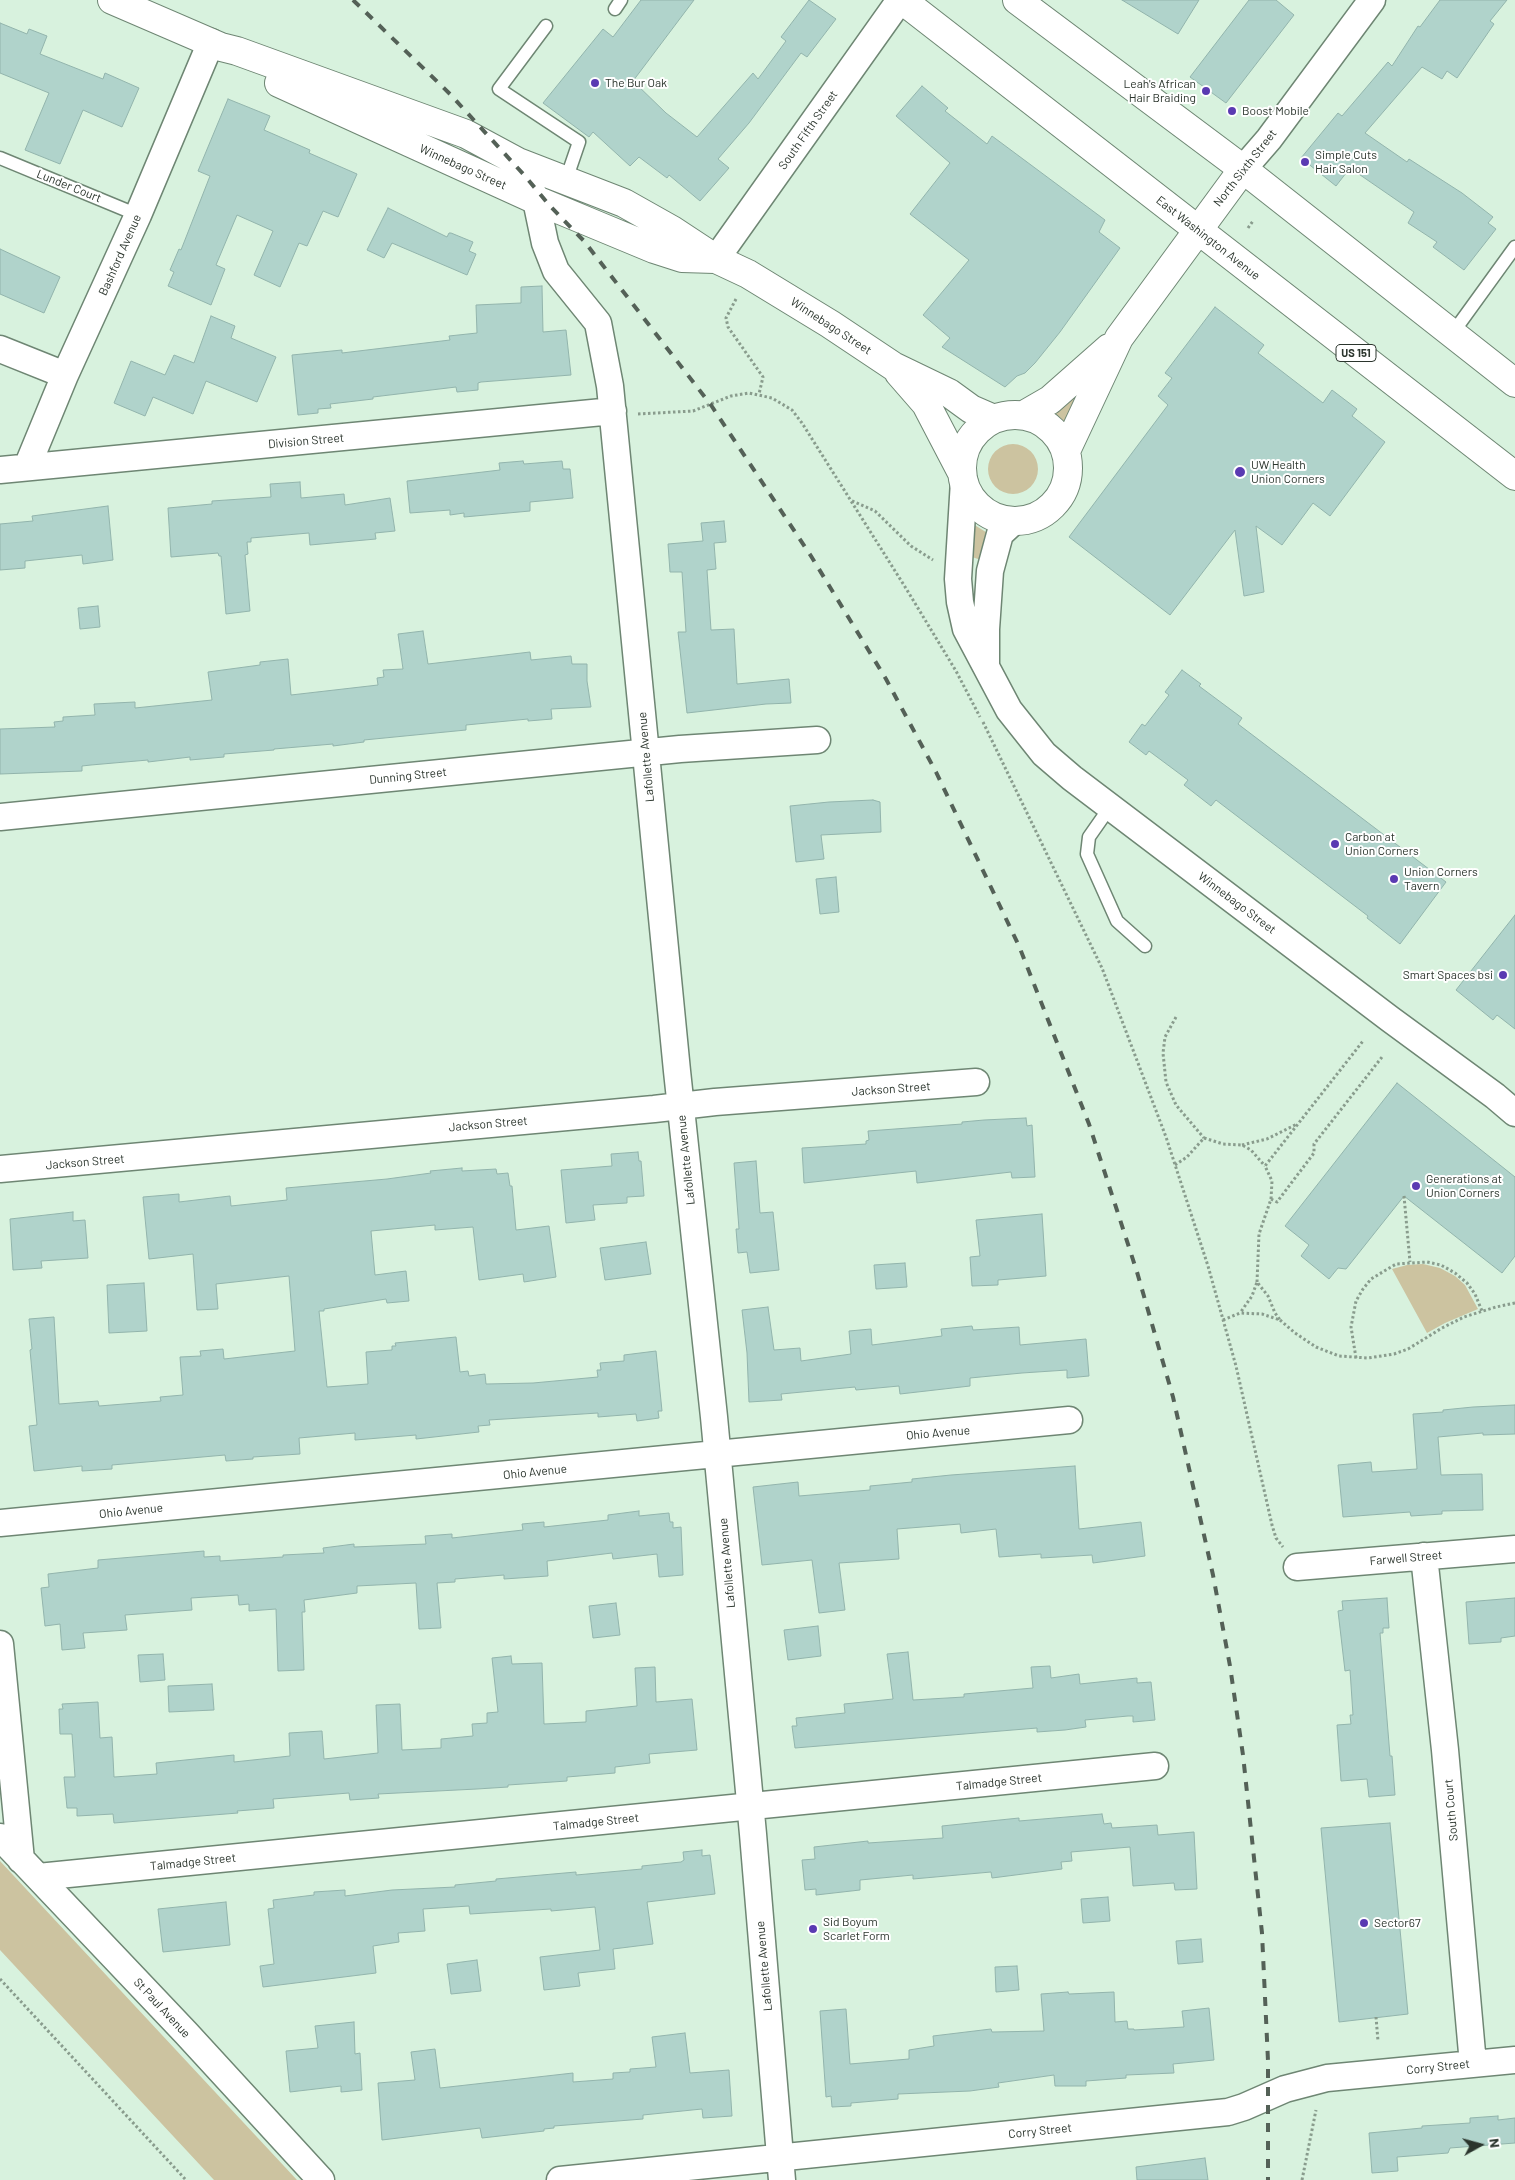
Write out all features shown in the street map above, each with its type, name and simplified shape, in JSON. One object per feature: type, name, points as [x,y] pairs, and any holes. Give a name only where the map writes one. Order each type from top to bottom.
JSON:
[{"type":"street","name":"Winnebago Street","points":[[112,0],[216,44],[466,134],[518,162],[624,204],[672,230],[716,259],[756,279],[893,366],[949,393],[971,409],[994,419]]},
{"type":"street","name":"East Washington Avenue","points":[[901,0],[1515,476]]},
{"type":"street","name":"South Fifth Street","points":[[716,259],[901,0]]},
{"type":"street","points":[[1017,0],[1243,169],[1515,383]]},
{"type":"street","name":"North Sixth Street","points":[[1066,451],[1119,338],[1197,230],[1243,169],[1269,139],[1372,0]]},
{"type":"street","name":"Winnebago Street","points":[[216,44],[254,72],[536,200],[654,249],[682,258],[716,259]]},
{"type":"street","name":"Bashford Avenue","points":[[27,467],[65,376],[216,44]]},
{"type":"street","name":"Lafollette Avenue","points":[[518,162],[536,200],[545,243],[556,271],[598,323],[610,386],[680,1106],[718,1454],[751,1807],[781,2169]]},
{"type":"street","name":"North Sixth Street","points":[[1024,415],[1050,400],[1119,338]]},
{"type":"street","points":[[0,349],[65,376]]},
{"type":"street","name":"Winnebago Street","points":[[893,366],[926,404],[963,477],[958,572],[960,602],[966,629],[1009,710],[1044,754],[1110,808],[1495,1096],[1515,1113]]},
{"type":"street","name":"Division Street","points":[[0,470],[613,411]]},
{"type":"street","points":[[1009,415],[1024,415],[1050,427],[1059,438],[1066,451],[1069,465],[1068,479],[1062,494],[1052,507],[1039,516],[1013,522],[997,518],[981,510],[970,497],[963,477],[963,456],[970,441],[980,428],[994,419],[1009,415]]},
{"type":"street","name":"Winnebago Street","points":[[986,667],[986,629],[990,571],[1000,534],[1013,522]]},
{"type":"street","name":"Dunning Street","points":[[0,817],[645,752],[817,740]]},
{"type":"street","name":"Jackson Street","points":[[0,1169],[715,1102],[976,1082]]},
{"type":"street","name":"Ohio Avenue","points":[[0,1523],[1069,1420]]},
{"type":"street","name":"Farwell Street","points":[[1297,1567],[1515,1548]]},
{"type":"street","name":"South Court","points":[[1424,1556],[1445,1750],[1473,2064]]},
{"type":"street","points":[[0,1644],[30,1868]]},
{"type":"street","name":"Talmadge Street","points":[[30,1868],[751,1807],[1155,1766]]},
{"type":"street","name":"St Paul Avenue","points":[[0,1837],[322,2180]]},
{"type":"street","name":"Corry Street","points":[[560,2180],[781,2169],[1228,2112],[1285,2089],[1327,2078],[1515,2060]]},
{"type":"lane","points":[[546,26],[499,89],[579,142],[566,180]]},
{"type":"lane","name":"Lunder Court","points":[[0,158],[138,215]]},
{"type":"lane","points":[[1452,334],[1515,247]]},
{"type":"lane","points":[[1110,808],[1089,838],[1087,854],[1116,921],[1146,946]]},
{"type":"path","points":[[1248,228],[1253,221]]},
{"type":"path","points":[[734,305],[726,318],[728,327],[763,377],[759,394]]},
{"type":"path","points":[[613,411],[630,414],[693,411],[741,393],[759,394],[772,398],[792,410],[852,501],[956,671],[994,742],[1102,968],[1175,1165],[1208,1266],[1276,1538],[1297,1567]]},
{"type":"path","points":[[852,501],[874,512],[911,546],[936,561]]},
{"type":"path","points":[[1176,1016],[1165,1037],[1163,1053],[1166,1082],[1176,1105],[1204,1138],[1223,1144],[1242,1145],[1267,1139],[1300,1121]]},
{"type":"path","points":[[1265,1166],[1363,1041]]},
{"type":"path","points":[[1271,1199],[1277,1202],[1314,1153],[1314,1144],[1382,1057]]},
{"type":"path","points":[[1175,1165],[1191,1153],[1204,1138]]},
{"type":"path","points":[[1240,1313],[1252,1296],[1257,1282],[1259,1234],[1271,1199],[1272,1181],[1265,1166],[1250,1150],[1242,1145]]},
{"type":"path","points":[[1404,1196],[1410,1262]]},
{"type":"path","points":[[1356,1358],[1351,1327],[1352,1314],[1362,1289],[1383,1270],[1396,1264],[1427,1262],[1441,1265],[1455,1273],[1471,1288],[1482,1311]]},
{"type":"path","points":[[1257,1282],[1268,1296],[1280,1320],[1295,1334],[1316,1347],[1339,1356],[1356,1358],[1394,1354],[1408,1349],[1448,1325],[1482,1311],[1515,1303]]},
{"type":"path","points":[[1223,1320],[1240,1313],[1262,1314],[1280,1320]]},
{"type":"path","points":[[0,1979],[186,2180]]},
{"type":"path","points":[[1376,2018],[1378,2042]]},
{"type":"path","points":[[1302,2180],[1316,2110]]},
{"type":"shaded area","points":[[1072,397],[1078,400],[1065,424],[1051,413]]},
{"type":"shaded area","points":[[1008,444],[1018,444],[1031,451],[1038,464],[1038,474],[1031,487],[1018,494],[1008,494],[999,490],[992,483],[988,474],[988,464],[992,455],[999,448]]},
{"type":"shaded area","points":[[973,524],[989,534],[981,560],[969,556]]},
{"type":"shaded area","points":[[1423,1264],[1440,1268],[1455,1276],[1465,1285],[1478,1309],[1427,1333],[1392,1269],[1407,1265]]},
{"type":"shaded area","points":[[0,1861],[297,2180],[214,2180],[0,1950]]},
{"type":"building","points":[[641,0],[694,0],[633,81],[666,113],[697,137],[753,73],[758,79],[786,41],[781,37],[809,0],[836,19],[807,57],[801,53],[749,123],[718,159],[729,168],[700,201],[669,175],[667,178],[639,157],[630,166],[593,132],[589,137],[543,103],[603,29],[613,37]]},
{"type":"building","points":[[1122,0],[1199,0],[1178,34]]},
{"type":"building","points":[[1249,0],[1276,0],[1294,15],[1226,103],[1190,77]]},
{"type":"building","points":[[1440,0],[1507,0],[1490,21],[1494,24],[1457,78],[1447,71],[1442,79],[1422,67],[1365,133],[1407,162],[1409,159],[1462,193],[1493,217],[1488,223],[1496,229],[1464,270],[1433,247],[1437,242],[1408,223],[1414,212],[1350,168],[1336,186],[1301,158],[1338,113],[1342,116],[1388,62],[1392,66],[1418,26],[1420,27]]},
{"type":"building","points":[[0,23],[27,34],[29,29],[47,36],[40,54],[103,79],[105,73],[139,88],[122,127],[83,110],[60,164],[25,150],[49,93],[0,73]]},
{"type":"building","points":[[922,86],[948,108],[945,111],[987,144],[992,136],[1105,220],[1099,232],[1120,248],[1060,332],[1035,363],[1025,373],[1017,376],[1005,387],[942,347],[950,338],[923,315],[969,260],[910,214],[950,163],[896,116]]},
{"type":"building","points":[[228,99],[270,116],[264,130],[310,150],[309,153],[357,174],[338,217],[323,211],[307,246],[299,243],[280,287],[254,275],[273,231],[237,215],[216,265],[225,269],[211,305],[168,286],[174,272],[170,270],[179,249],[181,250],[210,176],[198,171]]},
{"type":"building","points":[[388,208],[447,237],[451,233],[473,242],[469,251],[476,254],[467,275],[392,243],[384,258],[367,250]]},
{"type":"building","points":[[0,249],[60,277],[44,313],[0,294]]},
{"type":"building","points":[[542,286],[543,332],[566,330],[571,375],[481,382],[478,383],[478,390],[457,392],[456,387],[373,397],[373,399],[330,404],[331,408],[318,409],[318,413],[298,415],[292,355],[342,350],[342,353],[450,340],[449,336],[477,333],[476,305],[521,303],[521,287]]},
{"type":"building","name":"UW Health Union Corners","points":[[1215,307],[1264,345],[1258,353],[1323,403],[1332,390],[1357,409],[1352,416],[1385,442],[1330,516],[1313,503],[1282,545],[1256,526],[1264,592],[1244,596],[1235,530],[1170,615],[1069,537],[1168,405],[1158,396],[1172,378],[1165,373]]},
{"type":"building","points":[[211,316],[235,326],[231,338],[276,357],[257,402],[206,381],[193,414],[153,397],[145,416],[114,403],[131,361],[165,375],[174,355],[194,363]]},
{"type":"building","points":[[523,461],[524,464],[562,461],[563,469],[570,469],[573,498],[530,502],[530,511],[464,517],[464,513],[450,515],[450,510],[410,513],[407,481],[500,470],[499,463]]},
{"type":"building","points":[[300,482],[301,498],[344,494],[345,505],[390,498],[395,531],[375,533],[376,539],[310,545],[309,533],[251,538],[251,542],[247,542],[248,554],[245,555],[250,611],[226,614],[221,556],[218,553],[171,557],[168,508],[212,504],[212,501],[271,497],[270,484]]},
{"type":"building","points":[[108,506],[113,560],[83,564],[82,555],[25,561],[25,568],[0,570],[0,524],[33,521],[32,516]]},
{"type":"building","points":[[724,521],[726,542],[714,543],[716,569],[707,570],[711,630],[734,629],[737,684],[789,679],[791,703],[687,713],[678,632],[686,632],[682,572],[670,572],[668,544],[703,541],[701,523]]},
{"type":"building","points":[[98,606],[100,627],[80,629],[78,608]]},
{"type":"building","points":[[423,631],[428,664],[530,652],[531,660],[571,656],[572,664],[587,664],[587,681],[591,707],[551,709],[552,719],[528,721],[528,719],[466,725],[466,730],[364,740],[364,742],[333,746],[333,744],[274,749],[224,754],[224,757],[190,760],[190,757],[148,762],[148,760],[91,765],[82,766],[82,771],[0,774],[0,729],[55,727],[54,722],[63,721],[63,717],[95,715],[94,704],[135,702],[135,708],[212,700],[208,672],[260,665],[260,662],[288,659],[291,695],[378,685],[377,678],[384,677],[383,670],[403,669],[398,634]]},
{"type":"building","name":"Carbon at Union Corners","points":[[1182,670],[1201,684],[1199,686],[1242,718],[1238,724],[1446,882],[1400,944],[1367,918],[1368,916],[1216,800],[1211,806],[1184,785],[1188,780],[1149,751],[1146,755],[1129,742],[1142,724],[1145,726],[1169,695],[1165,692]]},
{"type":"building","points":[[873,800],[880,802],[881,832],[821,835],[824,859],[796,862],[790,806]]},
{"type":"building","points":[[836,877],[839,912],[820,914],[816,879]]},
{"type":"building","points":[[1515,915],[1515,1029],[1497,1015],[1493,1020],[1456,990]]},
{"type":"building","name":"Generations at Union Corners","points":[[1397,1083],[1515,1177],[1515,1256],[1502,1273],[1404,1196],[1346,1269],[1338,1268],[1329,1279],[1301,1256],[1309,1245],[1285,1226]]},
{"type":"building","points":[[1026,1118],[1027,1126],[1032,1125],[1035,1177],[1012,1178],[1011,1172],[917,1183],[916,1171],[804,1183],[802,1148],[866,1144],[866,1141],[869,1140],[868,1131]]},
{"type":"building","points":[[638,1152],[639,1161],[641,1161],[644,1196],[627,1197],[627,1203],[593,1205],[595,1220],[566,1223],[561,1170],[612,1166],[611,1154]]},
{"type":"building","points":[[756,1161],[760,1213],[773,1212],[779,1270],[750,1273],[747,1252],[738,1253],[736,1229],[739,1229],[734,1163]]},
{"type":"building","points":[[462,1168],[462,1171],[496,1169],[497,1174],[508,1173],[510,1186],[512,1186],[516,1230],[549,1226],[556,1277],[524,1282],[523,1274],[479,1280],[473,1227],[435,1230],[435,1225],[371,1231],[375,1275],[406,1271],[409,1301],[387,1303],[386,1299],[319,1311],[327,1387],[368,1384],[366,1352],[392,1350],[392,1346],[396,1346],[395,1343],[456,1337],[460,1372],[468,1371],[469,1376],[485,1374],[486,1384],[533,1383],[598,1377],[597,1370],[601,1370],[600,1363],[624,1361],[624,1355],[656,1351],[662,1411],[658,1411],[659,1418],[637,1421],[636,1414],[598,1417],[598,1413],[489,1420],[490,1425],[478,1426],[479,1432],[416,1439],[416,1435],[355,1440],[355,1433],[299,1438],[300,1454],[226,1461],[225,1455],[112,1465],[112,1469],[82,1471],[82,1466],[34,1471],[29,1426],[37,1425],[29,1319],[54,1317],[59,1404],[98,1401],[99,1406],[161,1401],[160,1397],[183,1395],[180,1357],[201,1356],[200,1351],[223,1349],[224,1359],[295,1351],[289,1276],[216,1284],[218,1309],[197,1310],[193,1254],[149,1259],[143,1197],[179,1194],[179,1202],[230,1196],[231,1206],[287,1200],[286,1188],[387,1179],[431,1173],[430,1171]]},
{"type":"building","points":[[73,1212],[73,1221],[85,1220],[88,1258],[41,1261],[42,1268],[13,1270],[10,1219]]},
{"type":"building","points":[[1042,1214],[1046,1276],[998,1280],[998,1285],[972,1286],[970,1257],[980,1256],[976,1220]]},
{"type":"building","points":[[646,1242],[651,1274],[605,1280],[600,1248]]},
{"type":"building","points":[[905,1263],[907,1287],[876,1289],[874,1265]]},
{"type":"building","points":[[144,1283],[147,1331],[109,1333],[107,1285]]},
{"type":"building","points":[[768,1307],[774,1350],[800,1348],[801,1361],[851,1354],[849,1331],[871,1329],[872,1345],[942,1336],[941,1329],[972,1326],[973,1330],[1019,1327],[1020,1345],[1086,1339],[1089,1376],[1067,1378],[1067,1370],[1022,1373],[970,1378],[970,1386],[900,1394],[899,1386],[856,1390],[855,1387],[781,1394],[782,1400],[749,1402],[747,1353],[742,1310]]},
{"type":"building","points":[[1515,1405],[1515,1434],[1483,1435],[1483,1433],[1438,1437],[1441,1475],[1482,1474],[1483,1510],[1442,1511],[1442,1514],[1411,1516],[1410,1512],[1343,1517],[1338,1465],[1371,1462],[1372,1472],[1417,1469],[1413,1414],[1473,1407]]},
{"type":"building","points":[[1075,1466],[1079,1529],[1141,1522],[1145,1556],[1093,1563],[1092,1555],[1041,1558],[1041,1554],[999,1557],[996,1529],[961,1533],[960,1524],[897,1529],[899,1559],[839,1563],[845,1610],[819,1613],[812,1560],[762,1565],[753,1487],[798,1482],[799,1496],[870,1490],[870,1486],[912,1482],[912,1479]]},
{"type":"building","points":[[639,1511],[639,1516],[669,1513],[670,1522],[673,1522],[673,1528],[681,1527],[683,1575],[659,1577],[657,1554],[613,1559],[612,1553],[547,1561],[548,1576],[504,1579],[504,1575],[455,1579],[455,1582],[437,1583],[441,1628],[419,1629],[416,1583],[357,1586],[357,1593],[304,1600],[305,1612],[302,1612],[304,1670],[278,1671],[276,1609],[249,1611],[249,1604],[239,1605],[238,1595],[191,1598],[192,1610],[125,1615],[127,1630],[83,1633],[85,1648],[62,1650],[60,1624],[45,1626],[41,1588],[49,1587],[48,1574],[98,1568],[98,1560],[204,1551],[204,1557],[220,1556],[220,1561],[283,1557],[283,1555],[324,1553],[323,1548],[354,1544],[354,1547],[426,1544],[425,1536],[452,1534],[452,1538],[523,1530],[522,1524],[544,1522],[544,1527],[608,1520],[608,1515]]},
{"type":"building","points":[[1387,1598],[1389,1628],[1383,1628],[1383,1633],[1380,1633],[1395,1795],[1369,1797],[1367,1779],[1341,1781],[1337,1725],[1351,1724],[1350,1715],[1353,1715],[1350,1670],[1345,1671],[1338,1611],[1343,1610],[1342,1601]]},
{"type":"building","points":[[1515,1598],[1515,1636],[1501,1638],[1501,1642],[1469,1644],[1466,1602]]},
{"type":"building","points":[[616,1603],[620,1635],[593,1638],[589,1606]]},
{"type":"building","points":[[818,1626],[821,1656],[788,1660],[784,1630]]},
{"type":"building","points":[[908,1652],[913,1700],[964,1697],[964,1694],[1033,1688],[1031,1667],[1050,1666],[1051,1678],[1079,1674],[1080,1684],[1137,1678],[1137,1683],[1151,1682],[1155,1720],[1133,1722],[1133,1716],[1128,1716],[1085,1720],[1086,1727],[1065,1730],[1037,1732],[1037,1728],[795,1748],[792,1726],[797,1726],[796,1718],[845,1713],[844,1704],[893,1699],[887,1654]]},
{"type":"building","points":[[163,1654],[165,1680],[140,1682],[138,1655]]},
{"type":"building","points":[[511,1656],[512,1664],[542,1663],[544,1724],[586,1722],[586,1711],[637,1706],[635,1668],[655,1667],[656,1702],[692,1699],[697,1750],[649,1754],[650,1763],[615,1767],[615,1773],[567,1777],[567,1781],[508,1785],[508,1787],[378,1794],[379,1798],[350,1800],[349,1793],[273,1799],[274,1808],[237,1811],[238,1813],[114,1823],[113,1814],[77,1816],[77,1808],[67,1808],[64,1777],[75,1777],[72,1734],[60,1734],[59,1709],[63,1709],[62,1704],[98,1702],[100,1738],[112,1737],[114,1777],[157,1774],[156,1763],[234,1755],[234,1762],[290,1756],[289,1733],[322,1731],[324,1759],[378,1753],[376,1705],[400,1704],[402,1750],[441,1748],[441,1739],[473,1736],[472,1724],[487,1723],[487,1713],[498,1712],[492,1658]]},
{"type":"building","points":[[212,1684],[214,1710],[169,1712],[168,1686]]},
{"type":"building","points":[[1102,1814],[1104,1824],[1111,1823],[1112,1828],[1157,1825],[1158,1835],[1194,1832],[1197,1889],[1175,1890],[1174,1883],[1133,1886],[1130,1847],[1071,1852],[1072,1861],[1061,1862],[1062,1869],[992,1878],[991,1872],[913,1879],[913,1875],[860,1880],[860,1890],[816,1895],[816,1889],[805,1890],[802,1860],[815,1859],[814,1847],[868,1841],[868,1843],[943,1838],[942,1826],[1019,1818],[1019,1821]]},
{"type":"building","name":"Sector67","points":[[1390,1823],[1408,2014],[1339,2022],[1321,1828]]},
{"type":"building","points":[[702,1850],[702,1856],[710,1855],[715,1894],[647,1902],[653,1944],[613,1949],[615,1969],[578,1973],[580,1986],[544,1990],[540,1957],[600,1950],[595,1907],[551,1911],[551,1909],[470,1914],[469,1906],[423,1909],[425,1931],[398,1933],[399,1942],[373,1946],[376,1973],[263,1987],[260,1966],[274,1964],[268,1909],[274,1908],[273,1900],[314,1895],[314,1892],[345,1890],[345,1896],[392,1890],[455,1887],[455,1885],[496,1881],[496,1879],[576,1872],[576,1875],[642,1869],[642,1866],[681,1862],[684,1860],[683,1852]]},
{"type":"building","points":[[1108,1897],[1110,1921],[1083,1923],[1081,1899]]},
{"type":"building","points":[[226,1902],[230,1945],[163,1952],[158,1909]]},
{"type":"building","points":[[1201,1939],[1203,1962],[1178,1964],[1176,1941]]},
{"type":"building","points":[[477,1960],[481,1991],[451,1994],[447,1964]]},
{"type":"building","points":[[1017,1966],[1019,1990],[996,1992],[995,1967]]},
{"type":"building","points":[[1068,1992],[1069,1994],[1114,1992],[1115,2022],[1127,2021],[1128,2029],[1134,2030],[1184,2027],[1182,2011],[1209,2008],[1214,2060],[1173,2064],[1174,2073],[1126,2075],[1126,2078],[1086,2081],[1086,2086],[1055,2086],[1054,2075],[998,2083],[999,2087],[970,2091],[898,2094],[898,2099],[851,2103],[851,2106],[832,2107],[831,2096],[826,2097],[820,2011],[846,2009],[850,2064],[909,2059],[909,2050],[934,2046],[933,2036],[991,2029],[992,2032],[1044,2031],[1041,1994]]},
{"type":"building","points":[[354,2022],[355,2054],[360,2053],[362,2090],[341,2092],[341,2086],[290,2092],[286,2051],[318,2048],[315,2026]]},
{"type":"building","points":[[685,2033],[690,2073],[729,2070],[732,2116],[703,2118],[702,2109],[643,2115],[643,2119],[554,2126],[554,2128],[544,2129],[544,2131],[482,2138],[480,2128],[382,2140],[378,2083],[415,2080],[411,2052],[435,2049],[440,2088],[573,2073],[573,2082],[613,2079],[613,2073],[630,2072],[630,2069],[656,2067],[652,2037]]},
{"type":"building","points":[[1498,2116],[1498,2120],[1515,2118],[1515,2143],[1450,2148],[1448,2153],[1397,2157],[1398,2171],[1372,2173],[1369,2133],[1422,2128],[1422,2126],[1470,2123],[1470,2118]]},
{"type":"building","points":[[1205,2158],[1208,2180],[1137,2180],[1136,2167]]},
{"type":"railway","points":[[353,0],[450,94],[550,206],[584,241],[711,405],[811,556],[886,679],[936,772],[1019,946],[1089,1124],[1137,1272],[1173,1397],[1213,1575],[1230,1666],[1243,1755],[1262,1933],[1268,2061],[1268,2180]]},
{"type":"place","name":"The Bur Oak","points":[[595,83]]},
{"type":"place","name":"Leah's African Hair Braiding","points":[[1206,91]]},
{"type":"place","name":"Boost Mobile","points":[[1232,111]]},
{"type":"place","name":"Simple Cuts Hair Salon","points":[[1305,162]]},
{"type":"place","name":"UW Health Union Corners","points":[[1240,472]]},
{"type":"place","name":"Carbon at Union Corners","points":[[1335,844]]},
{"type":"place","name":"Union Corners Tavern","points":[[1394,879]]},
{"type":"place","name":"Smart Spaces bsi","points":[[1503,975]]},
{"type":"place","name":"Generations at Union Corners","points":[[1416,1186]]},
{"type":"place","name":"Sector67","points":[[1364,1923]]},
{"type":"place","name":"Sid Boyum Scarlet Form","points":[[813,1929]]}]
